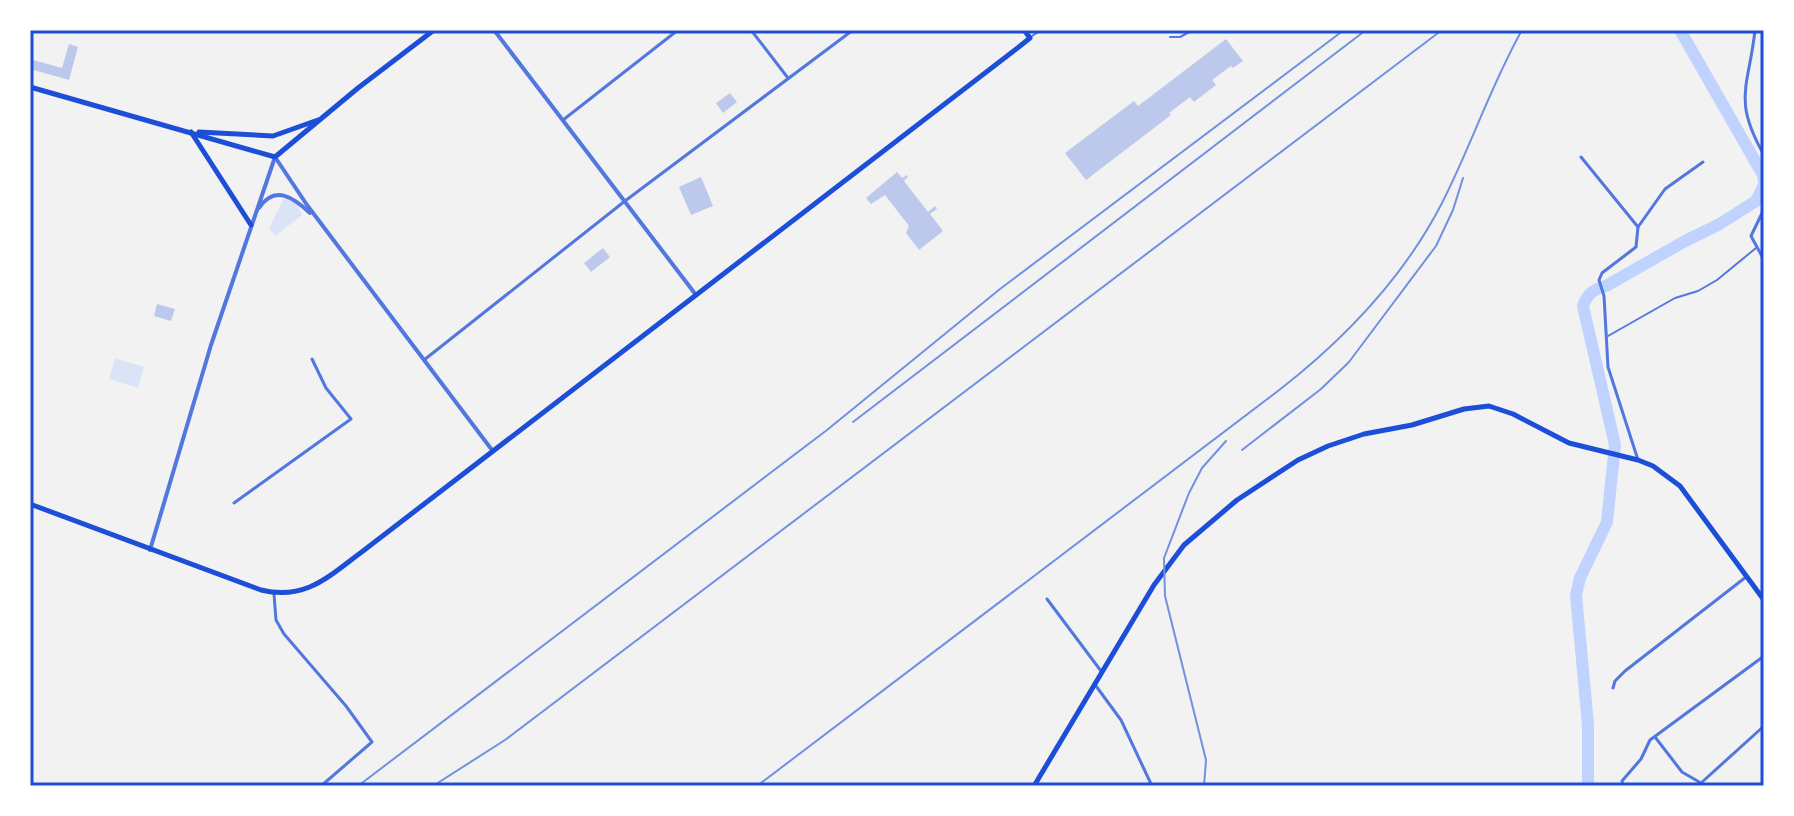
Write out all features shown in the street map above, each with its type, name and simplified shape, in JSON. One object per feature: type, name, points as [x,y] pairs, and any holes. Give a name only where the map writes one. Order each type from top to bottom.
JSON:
[{"type":"main road","points":[[30,87],[275,157],[434,30]]},
{"type":"main road","points":[[30,504],[274,594],[299,593],[322,580],[1030,38],[1024,30]]},
{"type":"main road","points":[[190,131],[273,136],[323,118]]},
{"type":"main road","points":[[190,131],[251,225]]},
{"type":"main road","points":[[1034,786],[1154,585],[1184,545],[1237,500],[1298,460],[1364,434],[1412,425],[1480,406],[1504,410],[1558,439],[1609,455],[1638,460],[1666,474],[1680,486],[1764,600]]},
{"type":"street","points":[[494,30],[696,295]]},
{"type":"street","points":[[563,120],[678,30]]},
{"type":"street","points":[[751,30],[789,79]]},
{"type":"street","points":[[424,360],[625,201],[853,30]]},
{"type":"street","points":[[1755,30],[1743,100],[1749,126],[1764,155]]},
{"type":"street","points":[[275,157],[321,224],[492,450]]},
{"type":"street","points":[[150,550],[211,345],[275,157]]},
{"type":"street","points":[[1581,157],[1638,227]]},
{"type":"street","points":[[1638,460],[1608,367],[1604,296],[1599,280],[1602,273],[1636,247],[1638,227],[1665,189],[1703,162]]},
{"type":"street","points":[[251,225],[262,203],[268,197],[281,194],[299,202],[321,224]]},
{"type":"street","points":[[1764,209],[1751,236],[1764,260]]},
{"type":"street","points":[[234,503],[351,419],[326,388],[312,359]]},
{"type":"street","points":[[1613,688],[1615,681],[1625,671],[1746,577]]},
{"type":"street","points":[[274,594],[276,620],[284,634],[346,706],[372,742],[321,786]]},
{"type":"street","points":[[1047,599],[1103,674]]},
{"type":"street","points":[[1622,784],[1641,759],[1650,740],[1764,656]]},
{"type":"street","points":[[1096,686],[1121,720],[1152,786]]},
{"type":"street","points":[[1655,737],[1682,772],[1702,785],[1764,726]]},
{"type":"lane","points":[[1030,38],[1041,30]]},
{"type":"lane","points":[[1170,37],[1180,37],[1193,30]]},
{"type":"lane","points":[[1607,337],[1675,298],[1698,291],[1717,280],[1756,248]]},
{"type":"shaded area","points":[[284,198],[295,201],[302,215],[275,236],[269,228]]},
{"type":"shaded area","points":[[115,358],[144,367],[138,388],[109,379]]},
{"type":"building","points":[[1226,39],[1243,61],[1212,80],[1216,85],[1194,102],[1190,97],[1086,180],[1065,153],[1134,101],[1138,106]]},
{"type":"building","points":[[69,44],[78,47],[69,80],[30,69],[30,59],[62,68]]},
{"type":"building","points":[[730,93],[737,102],[723,113],[716,103]]},
{"type":"building","points":[[897,172],[902,178],[907,175],[904,181],[928,212],[935,206],[937,209],[930,214],[943,231],[919,250],[906,233],[909,226],[885,195],[871,204],[866,198]]},
{"type":"building","points":[[701,177],[713,206],[691,215],[679,187]]},
{"type":"building","points":[[603,248],[610,257],[591,272],[584,263]]},
{"type":"building","points":[[157,304],[175,309],[171,321],[154,316]]},
{"type":"waterway","points":[[1680,30],[1763,175],[1764,182]]},
{"type":"waterway","points":[[1588,786],[1588,725],[1576,595],[1580,578],[1607,522],[1615,445],[1583,306],[1595,290],[1718,225],[1756,201],[1764,185]]},
{"type":"railway","points":[[358,786],[827,430],[1000,289],[1344,30]]},
{"type":"railway","points":[[853,422],[1366,30]]},
{"type":"railway","points":[[433,786],[505,740],[1442,30]]},
{"type":"railway","points":[[757,786],[1278,391],[1349,329],[1391,282],[1427,231],[1522,30]]},
{"type":"railway","points":[[1242,450],[1321,389],[1349,362],[1436,246],[1453,210],[1463,178]]},
{"type":"railway","points":[[1204,786],[1206,760],[1165,596],[1164,558],[1202,468],[1226,441]]}]
